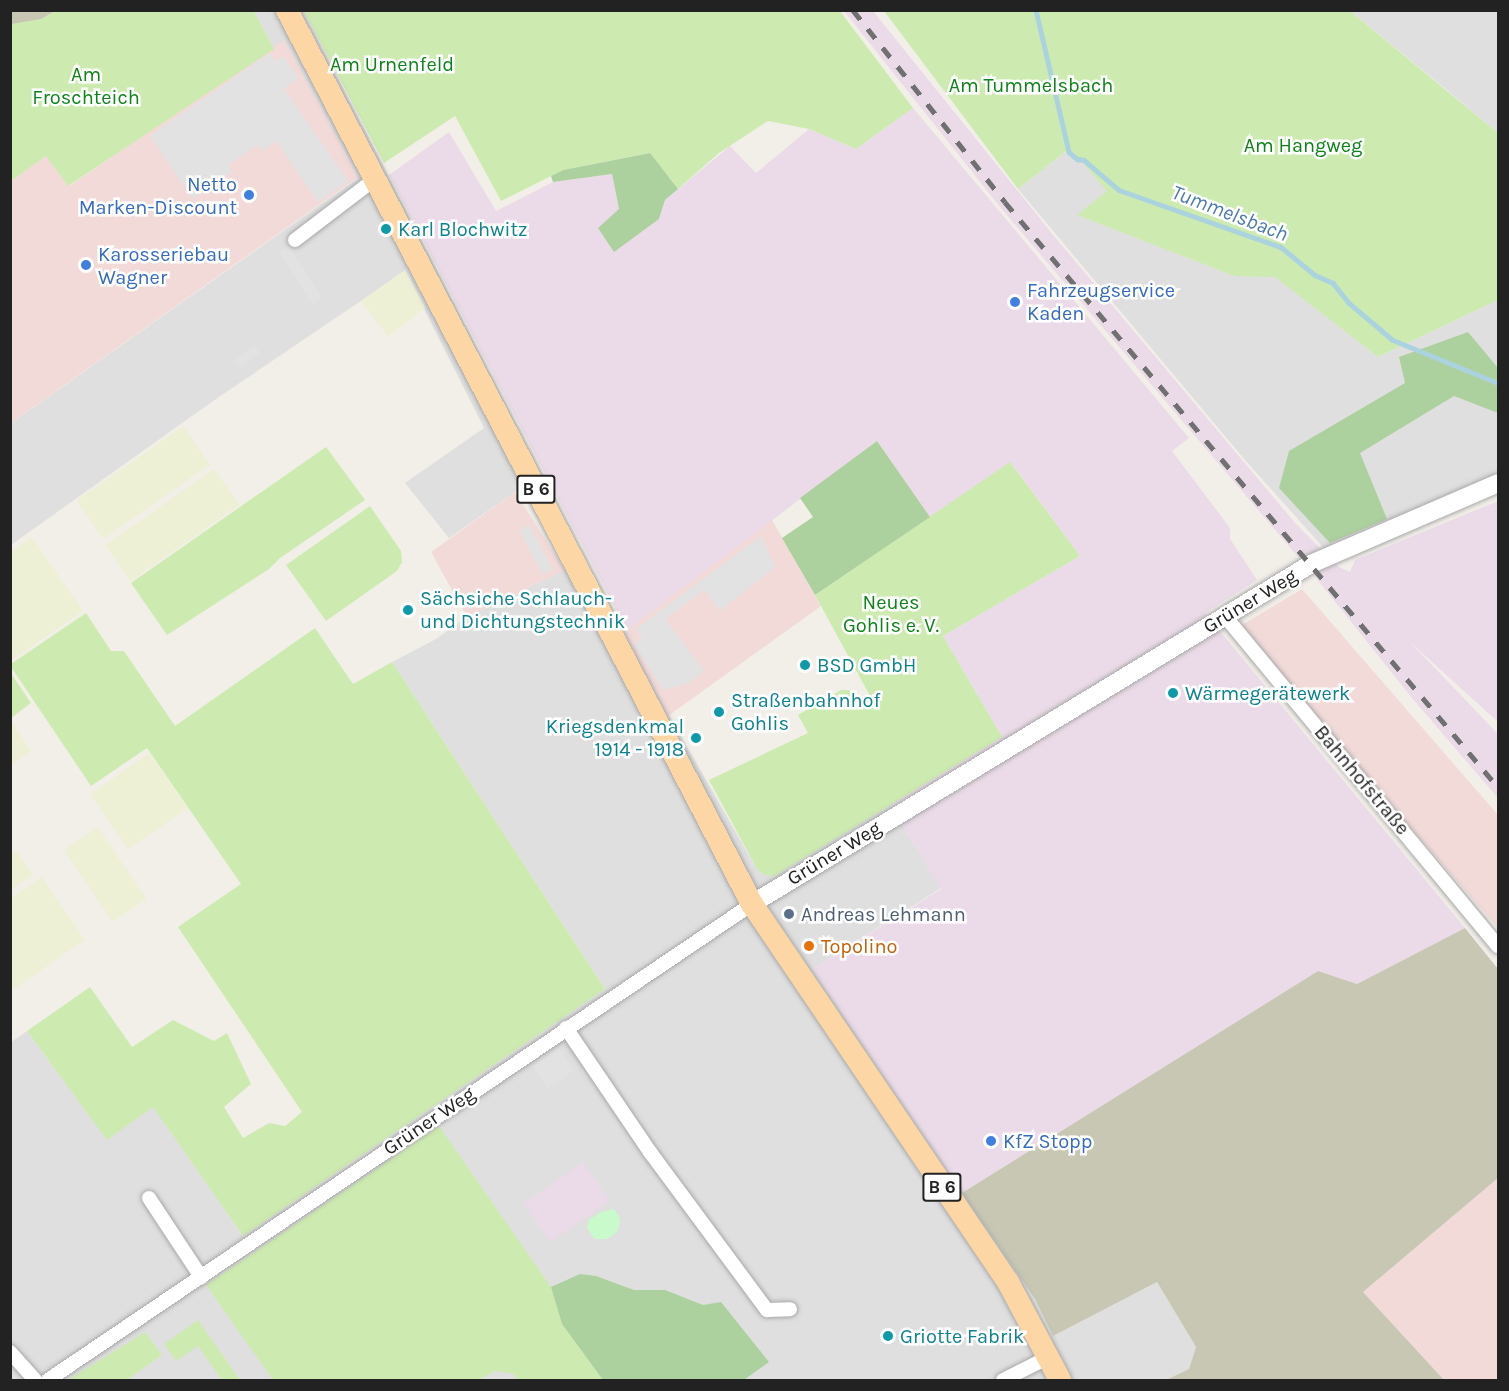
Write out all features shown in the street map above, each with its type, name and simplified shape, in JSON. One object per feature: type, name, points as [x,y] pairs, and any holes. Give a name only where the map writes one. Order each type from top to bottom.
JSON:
[{"type":"main road","name":"B 6","points":[[287,10],[752,904],[1008,1282],[1060,1380]]},
{"type":"street","points":[[295,240],[375,179]]},
{"type":"street","name":"Grüner Weg","points":[[48,1380],[752,904],[1311,564],[1498,483]]},
{"type":"street","name":"Bahnhofstraße","points":[[1224,615],[1498,946]]},
{"type":"street","points":[[566,1028],[650,1152],[767,1310],[790,1309]]},
{"type":"street","points":[[149,1198],[201,1276]]},
{"type":"street","points":[[10,1352],[35,1380]]},
{"type":"street","points":[[1003,1380],[1048,1357]]},
{"type":"shaded area","points":[[11,11],[55,11],[42,19],[14,25],[11,24]]},
{"type":"shaded area","points":[[254,11],[304,11],[544,479],[515,492],[449,538],[405,483],[484,428],[405,271],[213,401],[11,545],[10,424],[358,178],[284,40],[274,49]]},
{"type":"shaded area","points":[[844,11],[873,11],[1054,236],[1296,524],[1339,567],[1350,572],[1355,560],[1498,501],[1498,722],[1410,642],[1498,734],[1498,798],[1412,698],[1316,578],[1000,207]]},
{"type":"shaded area","points":[[1350,11],[1498,11],[1498,133],[1442,86]]},
{"type":"shaded area","points":[[284,40],[358,177],[11,423],[10,181],[46,156],[69,186]]},
{"type":"shaded area","points":[[270,53],[275,61],[283,56],[298,78],[284,89],[348,181],[318,202],[276,141],[262,151],[257,145],[228,165],[232,172],[193,199],[150,136]]},
{"type":"shaded area","points":[[913,108],[1189,438],[1172,451],[1230,528],[1230,539],[1257,580],[1205,613],[1465,928],[1357,984],[1318,971],[962,1193],[812,969],[941,889],[889,804],[1002,737],[943,636],[1080,556],[1011,463],[930,517],[877,441],[627,630],[389,175],[449,132],[496,211],[553,182],[612,174],[619,209],[659,219],[665,200],[730,146],[756,173],[809,129],[856,149]]},
{"type":"shaded area","points":[[1070,148],[1108,191],[1078,215],[1234,276],[1275,276],[1378,357],[1498,300],[1498,483],[1331,556],[1245,460],[1018,189]]},
{"type":"shaded area","points":[[289,246],[322,297],[312,304],[279,253]]},
{"type":"shaded area","points":[[405,270],[425,308],[388,337],[361,301]]},
{"type":"shaded area","points":[[254,345],[260,353],[240,368],[234,360]]},
{"type":"shaded area","points":[[183,426],[210,465],[103,539],[77,501]]},
{"type":"shaded area","points":[[214,469],[239,505],[130,581],[105,545]]},
{"type":"shaded area","points":[[515,492],[565,570],[467,617],[431,552]]},
{"type":"shaded area","points":[[772,520],[821,606],[668,716],[622,633]]},
{"type":"shaded area","points":[[529,525],[552,569],[543,574],[519,530]]},
{"type":"shaded area","points":[[761,536],[775,567],[720,611],[704,590],[665,619],[704,671],[689,683],[664,690],[634,645],[642,637],[636,629]]},
{"type":"shaded area","points":[[32,537],[83,611],[11,661],[11,552]]},
{"type":"shaded area","points":[[585,560],[622,633],[757,869],[774,876],[889,804],[941,888],[812,969],[1035,1299],[1053,1336],[1157,1282],[1196,1347],[1189,1369],[1166,1380],[11,1380],[10,1043],[27,1031],[107,1139],[153,1106],[243,1236],[605,989],[392,662],[436,639],[467,617]]},
{"type":"shaded area","points":[[1302,589],[1498,815],[1498,928],[1345,752],[1242,625]]},
{"type":"shaded area","points":[[11,720],[31,751],[10,764]]},
{"type":"shaded area","points":[[149,753],[187,808],[128,849],[90,794]]},
{"type":"shaded area","points":[[98,827],[147,899],[113,922],[64,850]]},
{"type":"shaded area","points":[[16,850],[33,875],[11,890],[11,854]]},
{"type":"shaded area","points":[[42,877],[85,940],[11,991],[11,898]]},
{"type":"shaded area","points":[[1465,928],[1498,969],[1498,1178],[1363,1292],[1444,1380],[1166,1380],[1189,1369],[1196,1347],[1157,1282],[1053,1336],[1035,1299],[962,1193],[1318,971],[1357,984]]},
{"type":"shaded area","points":[[559,1048],[574,1070],[548,1088],[532,1066]]},
{"type":"shaded area","points":[[583,1162],[610,1201],[550,1242],[523,1204]]},
{"type":"shaded area","points":[[1498,1178],[1498,1380],[1444,1380],[1363,1292]]},
{"type":"green space","name":"Am Froschteich","points":[[55,11],[254,11],[274,49],[68,186],[46,156],[11,181],[11,24],[42,19]]},
{"type":"green space","name":"Am Urnenfeld","points":[[304,11],[840,11],[913,108],[856,149],[809,129],[768,121],[719,153],[678,189],[649,153],[563,170],[501,201],[455,116],[384,163]]},
{"type":"green space","name":"Am Hangweg","points":[[884,11],[1350,11],[1498,133],[1498,300],[1378,357],[1275,277],[1234,276],[1077,215],[1107,191],[1070,148],[1018,189]]},
{"type":"green space","points":[[650,153],[678,189],[665,200],[659,219],[614,252],[598,228],[619,209],[612,174],[553,182],[551,176],[563,170]]},
{"type":"green space","points":[[1468,332],[1498,368],[1498,413],[1454,396],[1360,453],[1387,519],[1330,543],[1279,488],[1289,451],[1405,383],[1399,357]]},
{"type":"green space","points":[[877,441],[930,517],[815,595],[782,538],[813,517],[800,498]]},
{"type":"green space","points":[[326,447],[365,500],[280,558],[269,569],[167,635],[131,583]]},
{"type":"green space","name":"Neues Gohlis e. V.","points":[[1010,462],[1080,556],[943,636],[1002,737],[774,876],[764,875],[757,869],[709,780],[808,733],[798,715],[841,690],[849,690],[865,699],[870,696],[815,595]]},
{"type":"green space","points":[[370,506],[401,551],[402,562],[397,571],[326,621],[286,565]]},
{"type":"green space","points":[[86,613],[111,651],[124,651],[175,726],[315,628],[353,684],[392,662],[605,989],[243,1236],[153,1107],[107,1140],[27,1031],[90,987],[132,1047],[173,1020],[214,1041],[227,1033],[251,1084],[224,1107],[243,1138],[269,1123],[285,1126],[302,1112],[178,927],[241,884],[147,748],[91,786],[11,667],[11,664]]},
{"type":"green space","points":[[10,672],[31,703],[11,718],[10,718]]},
{"type":"green space","points":[[439,1126],[551,1287],[562,1324],[603,1380],[517,1380],[514,1374],[495,1371],[479,1380],[273,1380],[206,1285]]},
{"type":"green space","points":[[613,1209],[618,1214],[620,1222],[617,1232],[607,1239],[595,1239],[587,1228],[589,1220],[601,1212]]},
{"type":"green space","points":[[580,1274],[596,1276],[634,1290],[665,1290],[703,1305],[721,1302],[769,1362],[744,1380],[603,1380],[562,1324],[551,1287]]},
{"type":"green space","points":[[198,1320],[240,1380],[222,1380],[198,1346],[176,1361],[164,1344]]},
{"type":"green space","points":[[145,1332],[162,1355],[127,1380],[68,1380]]},
{"type":"waterway","name":"Tummelsbach","points":[[1036,10],[1069,152],[1077,159],[1084,160],[1119,190],[1281,247],[1315,275],[1333,283],[1349,303],[1393,340],[1498,383]]},
{"type":"railway","points":[[853,10],[1005,202],[1498,787]]},
{"type":"place","name":"Netto Marken-Discount","points":[[249,195]]},
{"type":"place","name":"Karl Blochwitz","points":[[386,229]]},
{"type":"place","name":"Karosseriebau Wagner","points":[[86,265]]},
{"type":"place","name":"Fahrzeugservice Kaden","points":[[1015,302]]},
{"type":"place","name":"Sächsiche Schlauch- und Dichtungstechnik","points":[[408,610]]},
{"type":"place","name":"BSD GmbH","points":[[805,665]]},
{"type":"place","name":"Wärmegerätewerk","points":[[1173,693]]},
{"type":"place","name":"Straßenbahnhof Gohlis","points":[[719,712]]},
{"type":"place","name":"Kriegsdenkmal 1914 - 1918","points":[[696,738]]},
{"type":"place","name":"Andreas Lehmann","points":[[789,914]]},
{"type":"place","name":"Topolino","points":[[809,946]]},
{"type":"place","name":"KfZ Stopp","points":[[991,1141]]},
{"type":"place","name":"Griotte Fabrik","points":[[888,1336]]},
{"type":"park label","name":"Am Tummelsbach","points":[[1031,85]]}]
